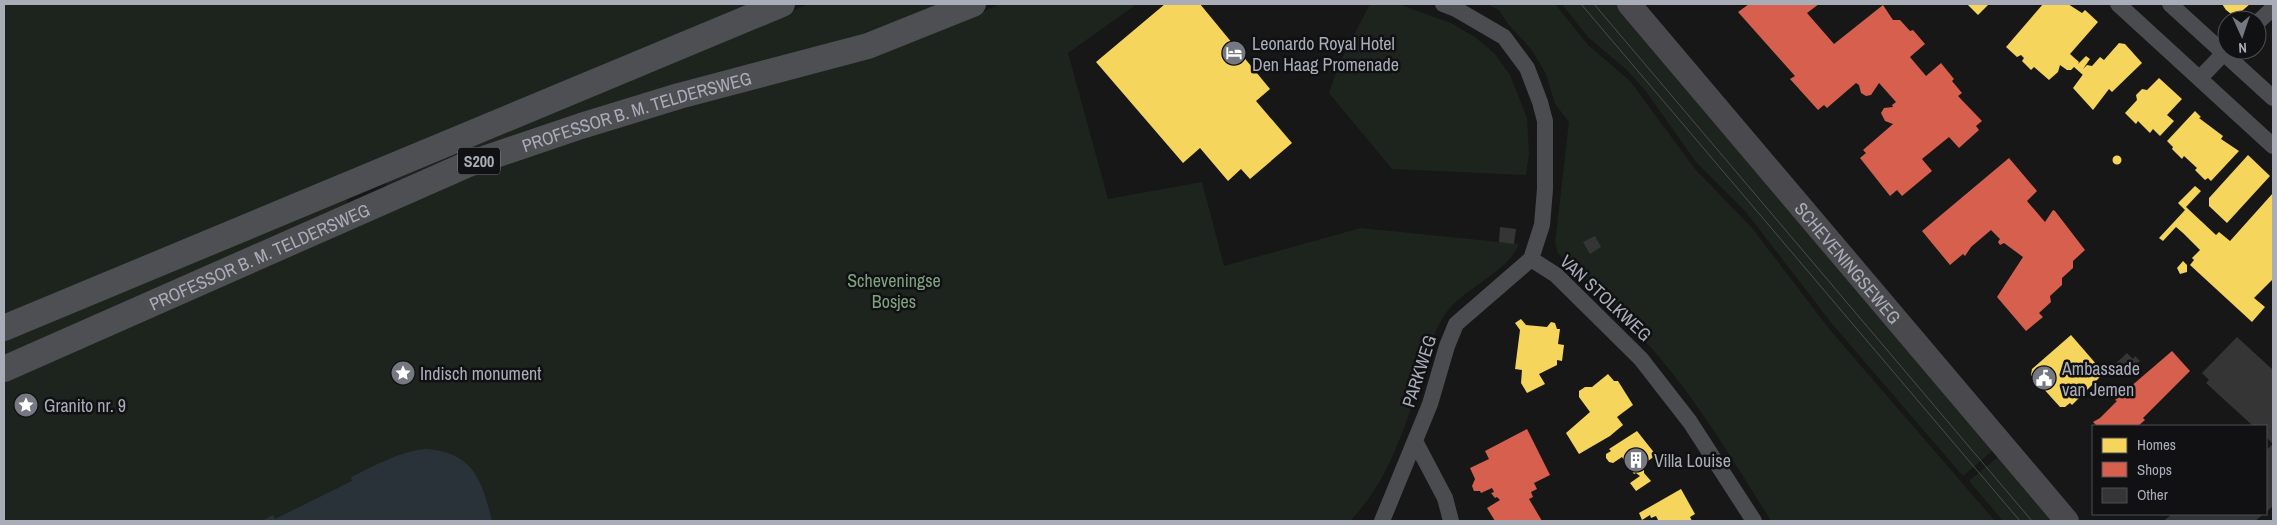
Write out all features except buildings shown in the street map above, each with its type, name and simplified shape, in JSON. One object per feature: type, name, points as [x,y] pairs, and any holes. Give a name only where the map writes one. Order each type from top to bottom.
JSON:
[{"type":"main road","name":"PROFESSOR B. M. TELDERSWEG","points":[[4,328],[782,4]]},
{"type":"main road","name":"PROFESSOR B. M. TELDERSWEG","points":[[4,370],[466,165],[581,126],[679,96],[868,46],[973,4]]},
{"type":"street","name":"VAN STOLKWEG","points":[[1444,4],[1504,37],[1527,68],[1540,102],[1545,121],[1545,189],[1542,225],[1531,259],[1556,275],[1641,358],[1690,422],[1754,521]]},
{"type":"street","name":"SCHEVENINGSEWEG","points":[[1629,4],[2067,521]]},
{"type":"street","points":[[2118,4],[2273,146]]},
{"type":"street","points":[[2170,4],[2217,44]]},
{"type":"street","points":[[2200,78],[2217,60]]},
{"type":"street","points":[[2234,60],[2273,98]]},
{"type":"street","name":"PARKWEG","points":[[1382,521],[1416,444],[1430,404],[1446,346],[1456,324],[1531,259]]},
{"type":"street","points":[[1416,444],[1445,498],[1451,521]]},
{"type":"green space","points":[[4,4],[756,4],[4,315]]},
{"type":"green space","points":[[809,4],[949,4],[909,20],[388,189],[385,181]]},
{"type":"green space","name":"Scheveningse Bosjes","points":[[1000,4],[1137,4],[1068,53],[1108,199],[1202,182],[1224,266],[1361,228],[1519,244],[1513,255],[1504,264],[1459,299],[1441,321],[1430,346],[1411,407],[1391,460],[1373,492],[1350,521],[4,521],[4,381],[467,178],[523,156],[978,14]]},
{"type":"green space","points":[[1370,4],[1398,4],[1451,23],[1475,37],[1494,53],[1510,75],[1527,118],[1529,154],[1526,175],[1392,169],[1329,93],[1339,64]]},
{"type":"green space","points":[[1487,4],[1555,4],[1588,45],[1630,81],[1695,169],[1752,228],[1830,330],[1995,521],[1771,521],[1718,436],[1669,369],[1624,317],[1558,253],[1555,243],[1569,122],[1555,104],[1546,74],[1531,49],[1508,24],[1499,10]]},
{"type":"green space","points":[[1562,4],[1626,4],[1998,446],[1963,476],[1833,325],[1746,212],[1696,162],[1645,90],[1628,71],[1588,37]]},
{"type":"green space","points":[[345,197],[350,207],[4,357],[4,340]]},
{"type":"green space","points":[[2004,452],[2061,521],[2003,521],[1969,481]]},
{"type":"shaded area","points":[[427,449],[456,456],[466,463],[484,493],[492,521],[262,521],[273,515],[275,519],[352,481],[351,477],[387,460],[417,450]]},
{"type":"tram line","points":[[1581,4],[2020,521]]},
{"type":"tram line","points":[[1594,4],[2032,521]]},
{"type":"place","name":"Leonardo Royal Hotel Den Haag Promenade","points":[[1234,53]]},
{"type":"place","name":"Indisch monument","points":[[403,373]]},
{"type":"place","name":"Ambassade van Jemen","points":[[2044,378]]},
{"type":"place","name":"Granito nr. 9","points":[[26,405]]},
{"type":"place","name":"Villa Louise","points":[[1636,460]]}]
